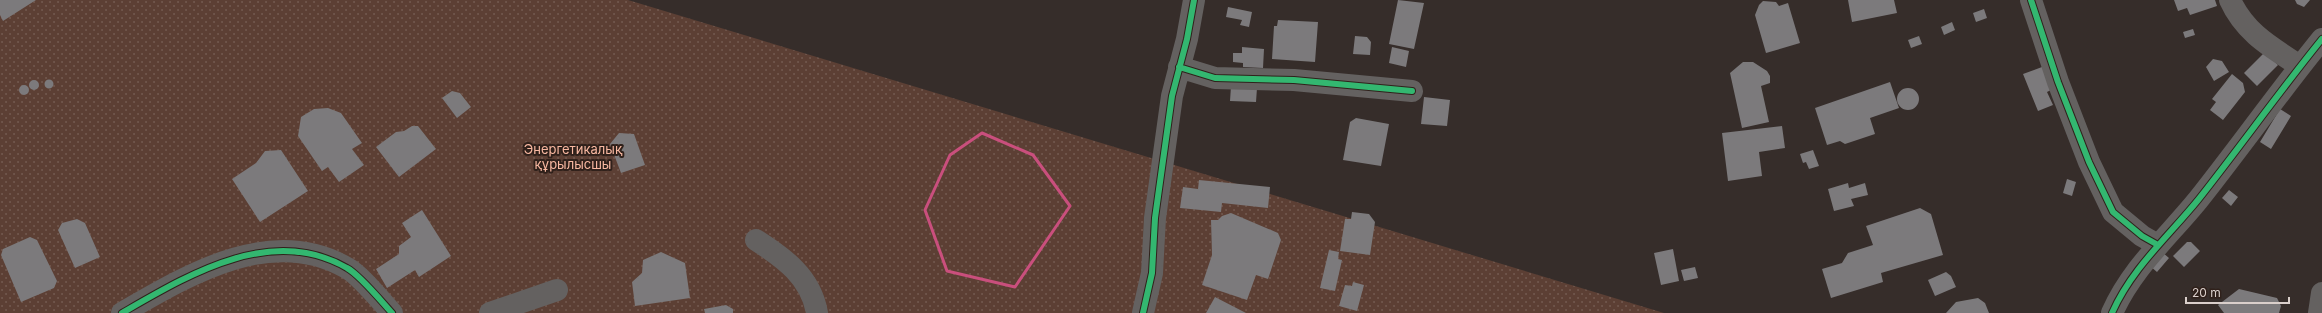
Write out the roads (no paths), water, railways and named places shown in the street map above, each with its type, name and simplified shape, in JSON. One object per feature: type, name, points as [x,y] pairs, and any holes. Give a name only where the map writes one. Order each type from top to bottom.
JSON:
[{"type":"street","points":[[1146,312],[1152,273],[1161,167],[1179,67],[1194,0]]},
{"type":"street","points":[[2031,0],[2058,82],[2089,162],[2113,212],[2142,236],[2158,245]]},
{"type":"street","points":[[2230,0],[2247,29],[2261,42],[2300,66]]},
{"type":"street","points":[[2112,313],[2121,293],[2139,266],[2197,201],[2322,39]]},
{"type":"street","points":[[1179,67],[1216,78],[1294,80],[1412,91]]},
{"type":"street","points":[[756,240],[785,259],[804,280],[815,302],[817,313]]},
{"type":"street","points":[[122,313],[172,284],[215,264],[254,253],[283,251],[305,252],[329,259],[349,268],[392,313]]},
{"type":"street","points":[[490,313],[557,290]]},
{"type":"street","points":[[2319,313],[2322,293]]},
{"type":"park label","name":"Энергетикалық құрылысшы","points":[[573,156]]}]
